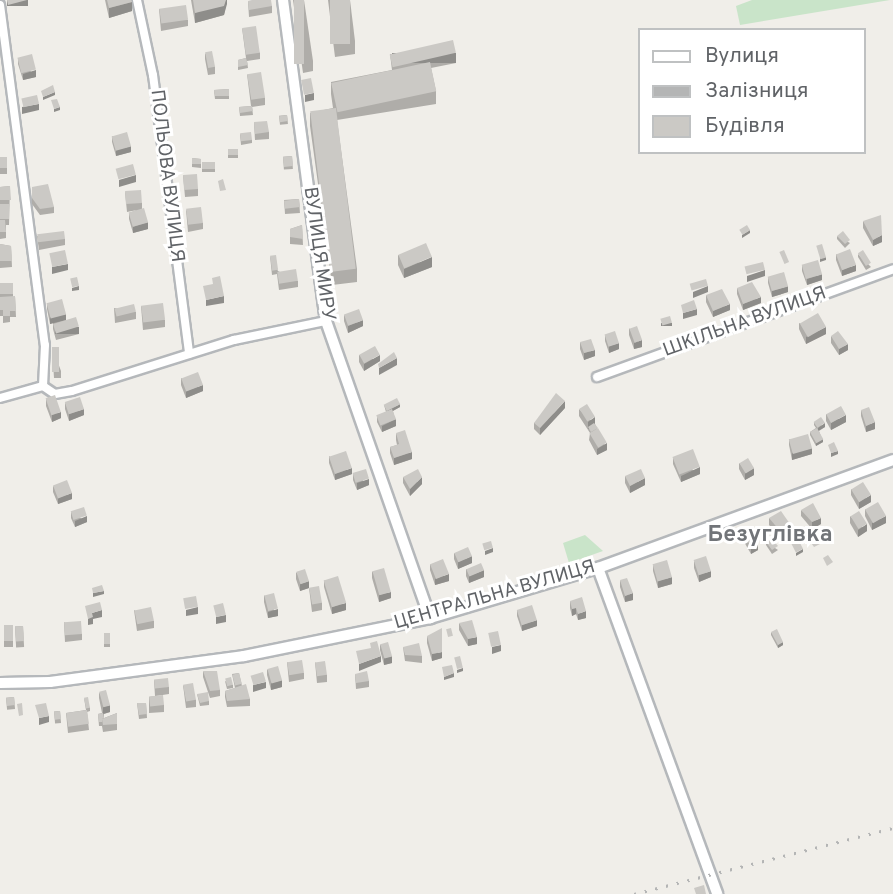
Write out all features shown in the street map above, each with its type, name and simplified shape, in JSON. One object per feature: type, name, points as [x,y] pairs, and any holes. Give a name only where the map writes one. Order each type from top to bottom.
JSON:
[{"type":"street","name":"ПОЛЬОВА ВУЛИЦЯ","points":[[137,0],[153,75],[189,354]]},
{"type":"street","name":"ВУЛИЦЯ МИРУ","points":[[283,0],[326,321],[430,618]]},
{"type":"street","points":[[0,5],[45,345],[43,386]]},
{"type":"street","name":"ШКІЛЬНА ВУЛИЦЯ","points":[[597,377],[893,269]]},
{"type":"street","points":[[0,398],[43,386],[55,394],[72,391],[189,354],[326,321]]},
{"type":"street","name":"ЦЕНТРАЛЬНА ВУЛИЦЯ","points":[[0,683],[50,682],[244,656],[430,618],[598,568],[893,460]]},
{"type":"street","points":[[598,568],[717,894]]},
{"type":"green space","points":[[752,0],[890,0],[740,25],[736,6]]},
{"type":"green space","points":[[585,535],[603,551],[569,563],[563,543]]},
{"type":"building","points":[[7,0],[27,0],[8,5]]},
{"type":"building","points":[[107,0],[131,0],[132,2],[109,8]]},
{"type":"building","points":[[193,0],[226,0],[224,6],[195,13]]},
{"type":"building","points":[[271,0],[272,6],[249,10],[248,1]]},
{"type":"building","points":[[294,0],[304,0],[304,64],[294,64]]},
{"type":"building","points":[[330,0],[350,0],[350,44],[330,44]]},
{"type":"building","points":[[186,5],[188,20],[161,24],[159,9]]},
{"type":"building","points":[[256,26],[260,53],[246,55],[242,28]]},
{"type":"building","points":[[453,40],[456,53],[393,67],[390,55]]},
{"type":"building","points":[[212,51],[215,67],[208,68],[205,52]]},
{"type":"building","points":[[32,54],[36,70],[21,73],[17,58]]},
{"type":"building","points":[[246,58],[248,65],[238,67],[238,60]]},
{"type":"building","points":[[430,62],[436,91],[337,112],[331,83]]},
{"type":"building","points":[[261,72],[265,98],[251,100],[247,74]]},
{"type":"building","points":[[311,78],[314,93],[304,95],[301,80]]},
{"type":"building","points":[[53,85],[55,92],[43,97],[41,91]]},
{"type":"building","points":[[229,89],[229,96],[215,96],[214,90]]},
{"type":"building","points":[[37,95],[39,104],[23,107],[21,99]]},
{"type":"building","points":[[57,99],[60,107],[54,109],[51,100]]},
{"type":"building","points":[[252,106],[253,111],[240,113],[239,107]]},
{"type":"building","points":[[336,108],[356,269],[330,272],[310,111]]},
{"type":"building","points":[[287,115],[288,121],[280,122],[279,116]]},
{"type":"building","points":[[267,121],[269,132],[255,134],[254,122]]},
{"type":"building","points":[[127,132],[131,146],[116,151],[112,136]]},
{"type":"building","points":[[251,132],[252,140],[241,141],[240,133]]},
{"type":"building","points":[[228,149],[238,149],[238,155],[228,155]]},
{"type":"building","points":[[292,156],[293,166],[284,167],[283,157]]},
{"type":"building","points":[[0,157],[7,157],[7,168],[0,168]]},
{"type":"building","points":[[192,158],[201,159],[201,164],[192,164]]},
{"type":"building","points":[[202,162],[215,162],[215,169],[202,169]]},
{"type":"building","points":[[133,164],[136,175],[118,179],[116,169]]},
{"type":"building","points":[[197,174],[198,189],[184,190],[183,175]]},
{"type":"building","points":[[223,179],[226,190],[220,191],[218,181]]},
{"type":"building","points":[[48,184],[54,207],[40,209],[32,198],[32,187]]},
{"type":"building","points":[[10,186],[11,200],[0,200],[0,187]]},
{"type":"building","points":[[141,190],[142,203],[126,204],[125,191]]},
{"type":"building","points":[[299,199],[300,207],[285,209],[284,201]]},
{"type":"building","points":[[0,204],[9,204],[9,219],[0,219]]},
{"type":"building","points":[[201,207],[203,223],[188,225],[186,209]]},
{"type":"building","points":[[144,208],[148,222],[133,227],[129,212]]},
{"type":"building","points":[[881,215],[882,235],[873,240],[863,221]]},
{"type":"building","points":[[0,220],[5,220],[6,232],[0,232]]},
{"type":"building","points":[[302,225],[303,239],[290,237],[290,229]]},
{"type":"building","points":[[747,225],[750,230],[742,235],[739,230]]},
{"type":"building","points":[[64,231],[65,239],[38,242],[37,234]]},
{"type":"building","points":[[843,231],[850,240],[845,244],[837,236]]},
{"type":"building","points":[[426,243],[432,257],[404,269],[398,255]]},
{"type":"building","points":[[0,244],[11,246],[12,261],[0,261]]},
{"type":"building","points":[[822,244],[826,257],[820,259],[816,246]]},
{"type":"building","points":[[850,249],[856,265],[842,270],[836,254]]},
{"type":"building","points":[[65,250],[68,264],[52,267],[49,253]]},
{"type":"building","points":[[784,250],[789,262],[784,264],[779,252]]},
{"type":"building","points":[[863,250],[871,263],[866,266],[858,253]]},
{"type":"building","points":[[276,255],[278,270],[272,271],[270,256]]},
{"type":"building","points":[[818,260],[822,274],[806,279],[802,265]]},
{"type":"building","points":[[763,262],[765,270],[746,274],[745,267]]},
{"type":"building","points":[[296,269],[298,281],[279,284],[277,272]]},
{"type":"building","points":[[784,272],[788,286],[772,291],[768,277]]},
{"type":"building","points":[[220,276],[224,296],[206,300],[203,286],[213,284],[212,278]]},
{"type":"building","points":[[77,277],[79,286],[72,287],[70,279]]},
{"type":"building","points":[[706,279],[708,286],[692,290],[690,284]]},
{"type":"building","points":[[752,282],[761,297],[743,304],[737,288]]},
{"type":"building","points":[[0,283],[13,283],[13,294],[0,294]]},
{"type":"building","points":[[722,289],[730,304],[713,311],[706,295]]},
{"type":"building","points":[[15,296],[16,311],[10,311],[10,316],[3,316],[0,297]]},
{"type":"building","points":[[62,299],[66,314],[51,319],[47,303]]},
{"type":"building","points":[[694,300],[697,309],[683,313],[681,305]]},
{"type":"building","points":[[163,303],[165,320],[143,323],[141,306]]},
{"type":"building","points":[[134,304],[136,312],[117,317],[115,309]]},
{"type":"building","points":[[359,309],[363,320],[348,326],[344,314]]},
{"type":"building","points":[[818,313],[826,327],[808,337],[800,324]]},
{"type":"building","points":[[670,316],[672,323],[662,325],[660,319]]},
{"type":"building","points":[[76,317],[79,327],[56,334],[53,324]]},
{"type":"building","points":[[637,326],[642,340],[635,343],[629,329]]},
{"type":"building","points":[[615,331],[619,343],[609,347],[605,334]]},
{"type":"building","points":[[838,331],[848,344],[839,349],[831,336]]},
{"type":"building","points":[[591,339],[595,350],[584,353],[580,342]]},
{"type":"building","points":[[375,346],[380,355],[364,363],[359,355]]},
{"type":"building","points":[[52,347],[59,347],[59,372],[52,372]]},
{"type":"building","points":[[394,352],[397,358],[379,368],[378,364]]},
{"type":"building","points":[[198,372],[203,385],[186,392],[181,378]]},
{"type":"building","points":[[556,393],[565,401],[540,428],[534,423]]},
{"type":"building","points":[[55,395],[61,412],[51,415],[46,398]]},
{"type":"building","points":[[80,397],[84,409],[69,414],[65,402]]},
{"type":"building","points":[[397,398],[400,404],[387,411],[384,405]]},
{"type":"building","points":[[587,404],[595,417],[587,421],[579,409]]},
{"type":"building","points":[[841,406],[846,415],[831,423],[826,414]]},
{"type":"building","points":[[869,407],[875,422],[866,426],[861,410]]},
{"type":"building","points":[[392,409],[396,419],[380,426],[376,415]]},
{"type":"building","points":[[821,417],[825,423],[817,428],[814,422]]},
{"type":"building","points":[[594,423],[598,428],[591,432],[588,427]]},
{"type":"building","points":[[598,428],[607,443],[598,448],[589,433]]},
{"type":"building","points":[[817,428],[823,439],[816,443],[810,432]]},
{"type":"building","points":[[405,430],[412,452],[394,458],[390,447],[399,444],[396,433]]},
{"type":"building","points":[[808,434],[812,448],[793,454],[789,440]]},
{"type":"building","points":[[834,442],[838,451],[831,453],[828,445]]},
{"type":"building","points":[[693,449],[700,467],[679,475],[672,457]]},
{"type":"building","points":[[346,451],[352,468],[335,474],[329,457]]},
{"type":"building","points":[[748,458],[754,468],[746,473],[739,463]]},
{"type":"building","points":[[366,469],[369,479],[356,483],[353,473]]},
{"type":"building","points":[[418,469],[422,477],[410,489],[403,477]]},
{"type":"building","points":[[641,469],[645,478],[630,486],[625,476]]},
{"type":"building","points":[[67,480],[72,493],[58,498],[53,485]]},
{"type":"building","points":[[863,482],[871,495],[859,502],[851,489]]},
{"type":"building","points":[[878,502],[886,516],[873,523],[865,509]]},
{"type":"building","points":[[813,503],[821,518],[812,522],[801,510]]},
{"type":"building","points":[[84,507],[87,516],[73,520],[71,511]]},
{"type":"building","points":[[781,511],[790,524],[780,531],[769,518]]},
{"type":"building","points":[[859,511],[867,524],[858,529],[851,516]]},
{"type":"building","points":[[751,530],[758,544],[751,547],[743,533]]},
{"type":"building","points":[[815,536],[820,544],[814,547],[809,540]]},
{"type":"building","points":[[771,538],[778,546],[772,550],[766,542]]},
{"type":"building","points":[[798,539],[803,549],[796,552],[791,543]]},
{"type":"building","points":[[491,541],[493,548],[484,550],[482,543]]},
{"type":"building","points":[[468,547],[472,556],[458,562],[454,553]]},
{"type":"building","points":[[828,555],[833,562],[827,566],[823,558]]},
{"type":"building","points":[[706,556],[711,571],[699,575],[694,560]]},
{"type":"building","points":[[443,559],[449,574],[436,579],[430,564]]},
{"type":"building","points":[[667,560],[672,577],[658,581],[653,564]]},
{"type":"building","points":[[481,563],[484,570],[469,577],[466,569]]},
{"type":"building","points":[[384,568],[391,592],[379,595],[372,571]]},
{"type":"building","points":[[305,569],[309,581],[300,584],[296,572]]},
{"type":"building","points":[[338,576],[346,603],[332,607],[324,580]]},
{"type":"building","points":[[627,578],[633,593],[625,596],[620,580]]},
{"type":"building","points":[[102,585],[104,591],[93,593],[92,588]]},
{"type":"building","points":[[319,586],[322,603],[312,604],[309,588]]},
{"type":"building","points":[[274,593],[278,609],[268,611],[264,595]]},
{"type":"building","points":[[196,596],[198,607],[185,609],[183,598]]},
{"type":"building","points":[[582,597],[586,611],[578,614],[576,608],[572,609],[570,601]]},
{"type":"building","points":[[100,602],[102,610],[92,613],[93,617],[88,619],[85,606]]},
{"type":"building","points":[[223,603],[226,615],[216,617],[213,605]]},
{"type":"building","points":[[532,605],[537,620],[522,625],[517,610]]},
{"type":"building","points":[[151,607],[154,621],[137,624],[134,611]]},
{"type":"building","points":[[472,620],[477,637],[468,639],[459,623]]},
{"type":"building","points":[[81,621],[82,634],[65,635],[64,622]]},
{"type":"building","points":[[4,625],[13,625],[13,641],[4,641]]},
{"type":"building","points":[[23,626],[24,641],[16,642],[15,627]]},
{"type":"building","points":[[442,628],[442,652],[432,654],[427,636]]},
{"type":"building","points":[[451,628],[453,636],[448,637],[446,629]]},
{"type":"building","points":[[777,629],[783,642],[778,645],[771,632]]},
{"type":"building","points":[[498,631],[501,645],[491,647],[488,633]]},
{"type":"building","points":[[104,633],[110,633],[110,644],[104,644]]},
{"type":"building","points":[[377,641],[381,656],[359,664],[356,651],[371,648],[370,643]]},
{"type":"building","points":[[388,642],[392,656],[384,659],[380,644]]},
{"type":"building","points":[[419,643],[422,656],[405,655],[403,647]]},
{"type":"building","points":[[460,656],[463,668],[457,669],[454,657]]},
{"type":"building","points":[[302,660],[304,673],[289,675],[287,662]]},
{"type":"building","points":[[325,661],[327,675],[317,676],[315,662]]},
{"type":"building","points":[[452,665],[454,673],[444,677],[442,667]]},
{"type":"building","points":[[278,666],[282,680],[272,683],[267,669]]},
{"type":"building","points":[[203,671],[217,671],[220,690],[210,691]]},
{"type":"building","points":[[367,671],[369,681],[356,683],[355,674]]},
{"type":"building","points":[[263,672],[266,682],[253,685],[251,676]]},
{"type":"building","points":[[239,673],[242,684],[235,685],[232,675]]},
{"type":"building","points":[[231,677],[233,685],[227,686],[225,678]]},
{"type":"building","points":[[168,678],[169,687],[155,688],[154,679]]},
{"type":"building","points":[[193,683],[196,700],[186,701],[183,685]]},
{"type":"building","points":[[246,684],[250,699],[227,701],[225,691]]},
{"type":"building","points":[[106,690],[110,705],[103,707],[99,692]]},
{"type":"building","points":[[208,692],[209,701],[200,703],[197,694]]},
{"type":"building","points":[[163,695],[164,705],[150,706],[149,696]]},
{"type":"building","points":[[14,697],[15,705],[7,706],[6,698]]},
{"type":"building","points":[[88,697],[90,708],[86,709],[84,698]]},
{"type":"building","points":[[22,703],[23,715],[19,716],[17,704]]},
{"type":"building","points":[[46,703],[49,716],[39,718],[35,705]]},
{"type":"building","points":[[137,703],[146,703],[147,714],[139,715]]},
{"type":"building","points":[[87,710],[89,724],[68,727],[66,713]]},
{"type":"building","points":[[60,711],[61,719],[55,720],[54,712]]},
{"type":"building","points":[[103,713],[104,718],[99,722],[98,714]]},
{"type":"building","points":[[117,713],[117,724],[103,725],[102,719]]},
{"type":"building","points":[[704,885],[706,894],[696,894],[694,888]]},
{"type":"railway","points":[[634,894],[893,828]]},
{"type":"district","name":"Безуглівка","points":[[770,536]]}]
